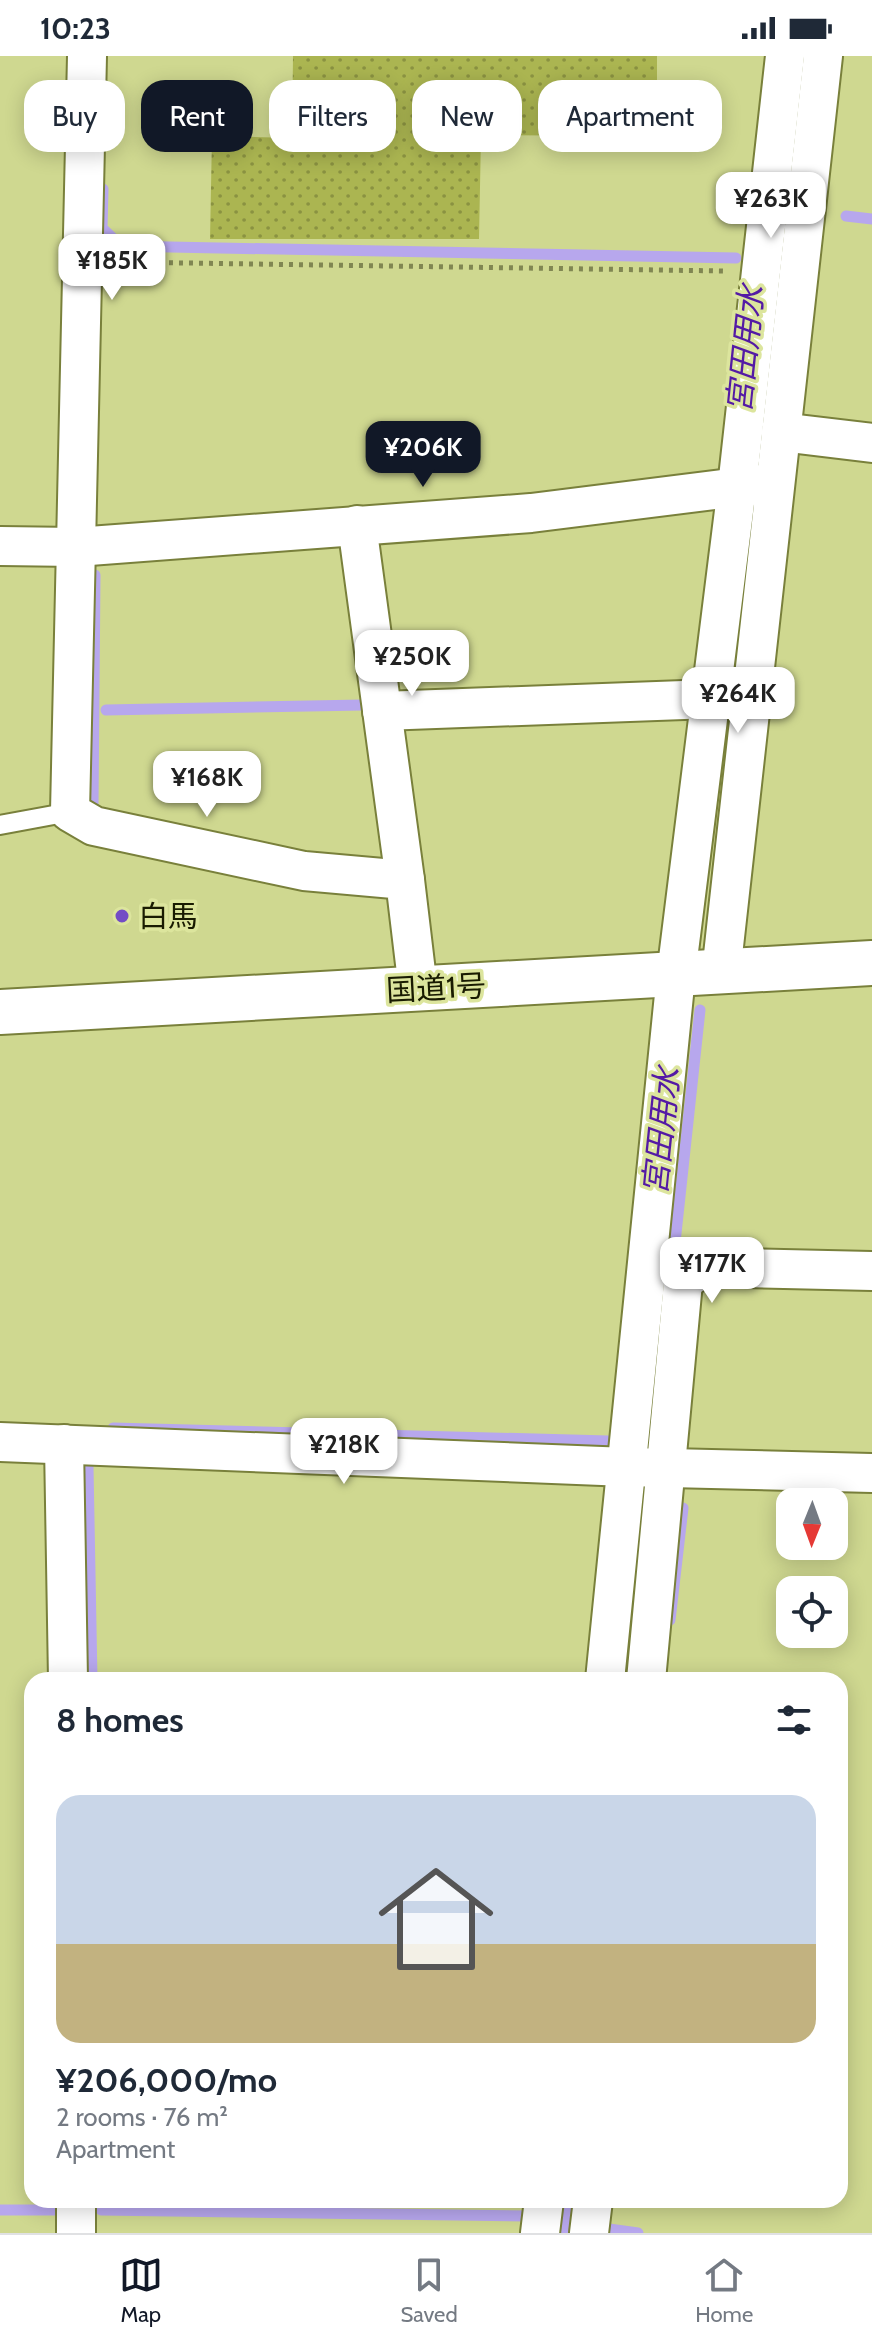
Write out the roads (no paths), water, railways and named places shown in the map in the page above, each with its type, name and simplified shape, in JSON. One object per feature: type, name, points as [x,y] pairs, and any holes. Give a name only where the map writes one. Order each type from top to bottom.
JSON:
[{"type":"highway","name":"国道1号","points":[[0,1012],[872,963]]},
{"type":"street","points":[[87,56],[70,812],[94,826],[304,871],[405,880]]},
{"type":"street","points":[[606,1672],[676,975],[737,487],[785,56]]},
{"type":"street","points":[[721,973],[823,56]]},
{"type":"street","points":[[781,432],[872,443]]},
{"type":"street","points":[[0,546],[76,547],[531,513],[775,482]]},
{"type":"street","points":[[357,525],[418,989]]},
{"type":"street","points":[[382,711],[711,699]]},
{"type":"street","points":[[647,1672],[683,1282],[702,1267],[872,1271]]},
{"type":"street","points":[[0,1442],[627,1467],[872,1473]]},
{"type":"street","points":[[64,1444],[68,1672]]},
{"type":"street","points":[[76,2208],[76,2233]]},
{"type":"street","points":[[540,2233],[543,2208]]},
{"type":"street","points":[[589,2233],[592,2208]]},
{"type":"lane","points":[[0,825],[70,812]]},
{"type":"waterway","points":[[103,189],[102,228],[121,246],[736,258]]},
{"type":"waterway","points":[[846,216],[872,219]]},
{"type":"waterway","name":"宮田用水","points":[[736,670],[754,501]]},
{"type":"waterway","points":[[93,806],[95,575]]},
{"type":"waterway","points":[[106,710],[363,705]]},
{"type":"waterway","name":"宮田用水","points":[[671,1280],[700,1010]]},
{"type":"waterway","points":[[113,1428],[608,1441]]},
{"type":"waterway","points":[[88,1467],[92,1672]]},
{"type":"waterway","points":[[670,1620],[683,1508]]},
{"type":"waterway","name":"宮田用水","points":[[629,1624],[641,1534]]},
{"type":"waterway","points":[[101,2208],[529,2216]]},
{"type":"waterway","name":"宮田用水","points":[[565,2232],[568,2208]]},
{"type":"waterway","points":[[0,2210],[58,2210]]},
{"type":"waterway","points":[[609,2229],[638,2233]]},
{"type":"place","name":"白馬","points":[[122,916]]}]
